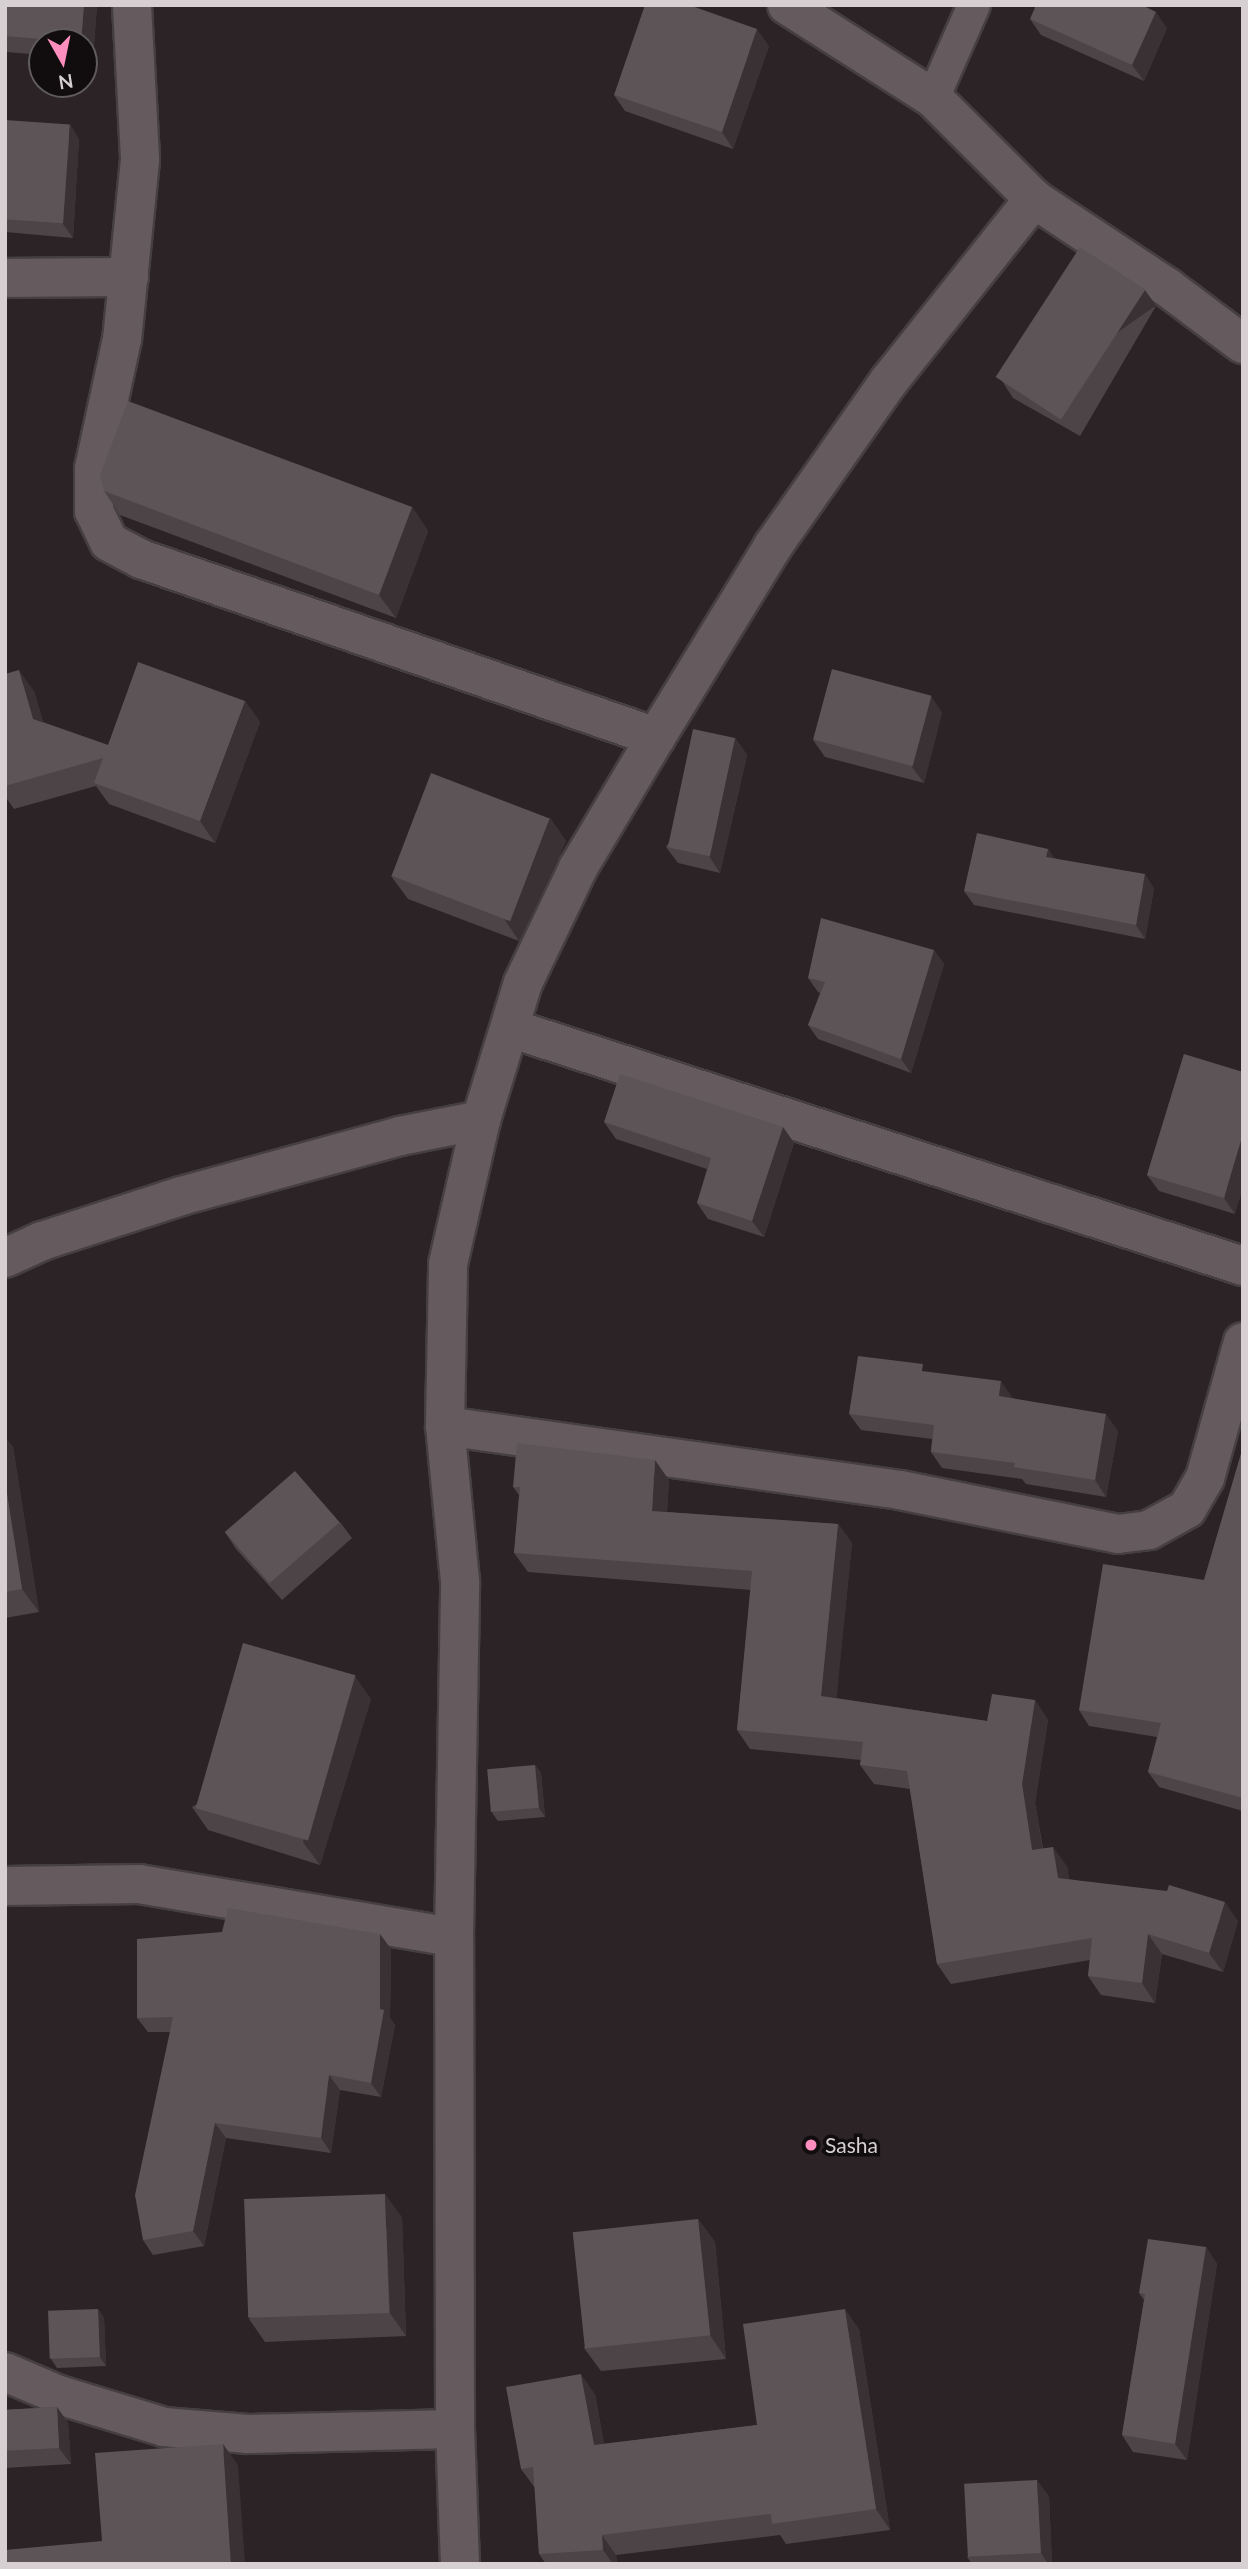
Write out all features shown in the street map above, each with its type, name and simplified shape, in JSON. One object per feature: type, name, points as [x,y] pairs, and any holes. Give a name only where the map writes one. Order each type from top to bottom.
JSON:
[{"type":"street","points":[[132,5],[140,160],[122,339],[94,469],[94,511],[109,542],[141,559],[656,737]]},
{"type":"street","points":[[787,5],[933,98],[1034,199],[1167,287],[1243,344]]},
{"type":"street","points":[[460,2564],[455,2429],[454,1937],[460,1581],[445,1426],[448,1264],[481,1120],[523,983],[578,868],[656,737],[781,535],[889,381],[1034,199]]},
{"type":"street","points":[[5,278],[129,277]]},
{"type":"street","points":[[510,1028],[1243,1266]]},
{"type":"street","points":[[5,1258],[42,1241],[181,1196],[387,1140],[481,1120]]},
{"type":"street","points":[[445,1426],[900,1490],[1118,1534],[1149,1530],[1187,1509],[1205,1478],[1243,1342]]},
{"type":"street","points":[[5,1886],[139,1884],[454,1937]]},
{"type":"street","points":[[5,2372],[59,2395],[164,2427],[248,2434],[455,2429]]},
{"type":"lane","points":[[933,98],[974,5]]},
{"type":"building","points":[[5,5],[84,5],[82,28],[28,28],[28,38],[5,36]]},
{"type":"building","points":[[645,5],[689,5],[757,29],[722,132],[614,95]]},
{"type":"building","points":[[1036,5],[1142,5],[1156,12],[1132,65],[1030,19]]},
{"type":"building","points":[[5,120],[70,125],[63,223],[5,219]]},
{"type":"building","points":[[1080,247],[1145,289],[1061,419],[996,377]]},
{"type":"building","points":[[128,401],[412,507],[379,595],[104,491],[100,475]]},
{"type":"building","points":[[138,662],[245,701],[200,821],[94,783],[103,758],[5,786],[5,674],[19,670],[33,719],[108,745]]},
{"type":"building","points":[[832,669],[931,696],[913,766],[813,740]]},
{"type":"building","points":[[693,729],[735,738],[710,856],[668,847]]},
{"type":"building","points":[[431,773],[550,819],[510,921],[392,876]]},
{"type":"building","points":[[977,833],[1048,849],[1046,857],[1145,874],[1136,925],[964,891]]},
{"type":"building","points":[[821,918],[934,950],[901,1059],[808,1025],[825,982],[808,978]]},
{"type":"building","points":[[1184,1054],[1243,1072],[1243,1134],[1224,1198],[1147,1175]]},
{"type":"building","points":[[620,1074],[783,1127],[752,1221],[697,1203],[711,1158],[604,1122]]},
{"type":"building","points":[[858,1356],[923,1364],[922,1371],[1001,1381],[999,1396],[1106,1414],[1095,1480],[1014,1467],[1015,1463],[931,1452],[934,1425],[849,1414]]},
{"type":"building","points":[[517,1443],[655,1460],[652,1511],[838,1524],[821,1696],[987,1721],[992,1694],[1035,1700],[1022,1784],[1032,1850],[1053,1847],[1058,1878],[1167,1891],[1169,1885],[1225,1902],[1209,1953],[1148,1934],[1142,1983],[1088,1976],[1092,1938],[937,1964],[907,1771],[860,1765],[863,1742],[737,1730],[752,1571],[514,1553],[520,1487],[513,1487]]},
{"type":"building","points":[[1243,1447],[1243,1798],[1148,1772],[1161,1723],[1079,1710],[1103,1564],[1204,1580]]},
{"type":"building","points":[[295,1471],[340,1522],[269,1583],[225,1532]]},
{"type":"building","points":[[5,1481],[22,1589],[5,1592]]},
{"type":"building","points":[[243,1643],[355,1675],[308,1841],[196,1808]]},
{"type":"building","points":[[535,1765],[539,1808],[491,1812],[487,1769]]},
{"type":"building","points":[[228,1908],[380,1934],[380,2009],[384,2010],[371,2083],[329,2075],[321,2138],[215,2123],[193,2231],[143,2240],[135,2195],[173,2017],[137,2018],[137,1939],[222,1932]]},
{"type":"building","points":[[385,2194],[389,2313],[248,2318],[244,2199]]},
{"type":"building","points":[[698,2219],[710,2335],[585,2349],[573,2232]]},
{"type":"building","points":[[1148,2239],[1206,2247],[1175,2444],[1122,2435],[1145,2294],[1139,2293]]},
{"type":"building","points":[[98,2309],[100,2357],[50,2359],[48,2311]]},
{"type":"building","points":[[845,2309],[876,2509],[772,2524],[771,2514],[602,2535],[603,2550],[539,2554],[533,2467],[521,2469],[506,2387],[581,2374],[594,2445],[757,2425],[743,2324]]},
{"type":"building","points":[[57,2407],[59,2448],[7,2451],[5,2410]]},
{"type":"building","points":[[223,2444],[231,2564],[5,2564],[5,2550],[102,2541],[95,2453]]},
{"type":"building","points":[[1037,2480],[1041,2553],[968,2557],[964,2484]]},
{"type":"place","name":"Sasha","points":[[811,2145]]}]
